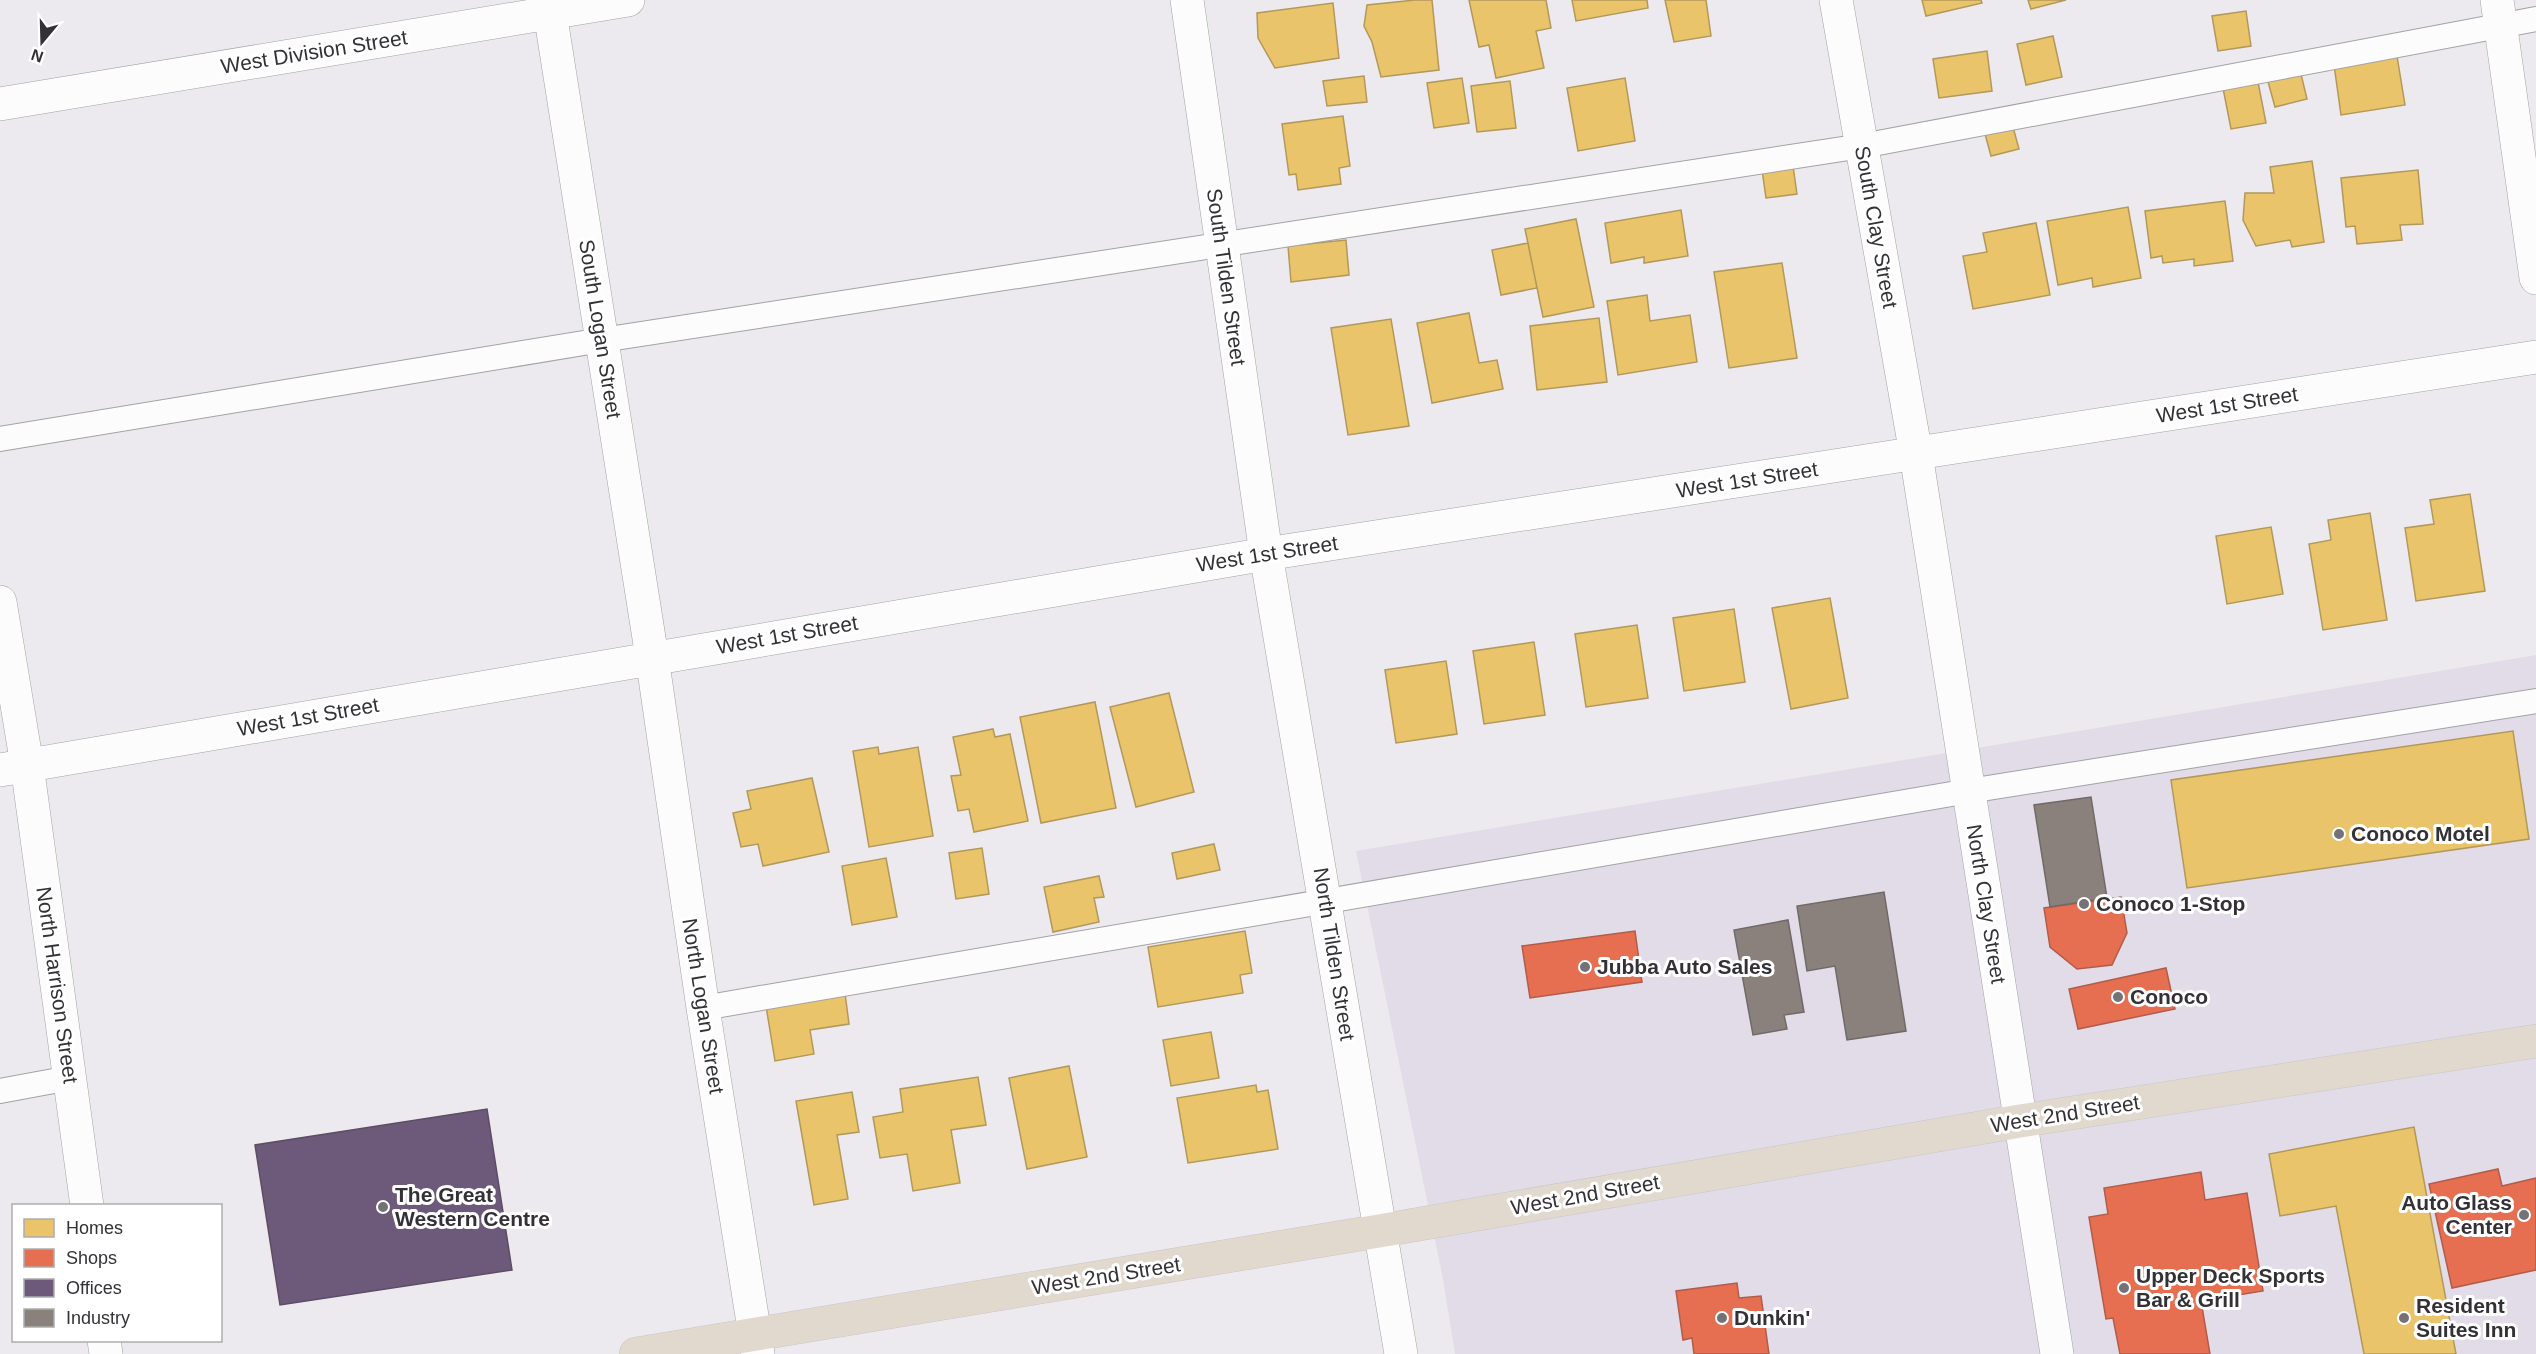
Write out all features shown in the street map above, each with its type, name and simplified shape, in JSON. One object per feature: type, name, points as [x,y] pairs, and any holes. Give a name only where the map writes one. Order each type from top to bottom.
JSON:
[{"type":"highway","name":"West 2nd Street","points":[[636,1354],[756,1344],[1379,1231],[2020,1121],[2536,1041]]},
{"type":"street","name":"West Division Street","points":[[0,104],[549,6],[628,0]]},
{"type":"street","name":"South Tilden Street","points":[[1187,0],[1266,554]]},
{"type":"street","name":"South Clay Street","points":[[1836,0],[1916,454]]},
{"type":"street","name":"South Logan Street","points":[[549,6],[652,657]]},
{"type":"street","points":[[2498,13],[2536,278]]},
{"type":"street","name":"West 1st Street","points":[[14,768],[652,657],[1266,554],[2536,357]]},
{"type":"street","name":"North Clay Street","points":[[1916,454],[2057,1354]]},
{"type":"street","name":"North Tilden Street","points":[[1266,554],[1401,1354]]},
{"type":"street","name":"North Harrison Street","points":[[0,602],[14,768],[70,1078],[87,1204]]},
{"type":"street","name":"North Logan Street","points":[[652,657],[703,1008],[756,1344]]},
{"type":"lane","points":[[0,439],[602,340],[1862,146],[2498,13],[2536,20]]},
{"type":"lane","points":[[703,1008],[1969,791],[2536,702]]},
{"type":"lane","points":[[0,1091],[70,1078]]},
{"type":"shaded area","points":[[2536,655],[2536,1354],[1455,1354],[1443,1279],[1356,851]]},
{"type":"building: Homes","points":[[1432,0],[1439,70],[1381,77],[1372,42],[1364,26],[1367,5]]},
{"type":"building: Homes","points":[[1469,0],[1546,0],[1551,28],[1536,31],[1544,68],[1496,78],[1489,45],[1479,47]]},
{"type":"building: Homes","points":[[1572,0],[1647,0],[1648,8],[1576,21]]},
{"type":"building: Homes","points":[[1665,0],[1706,0],[1711,36],[1674,42]]},
{"type":"building: Homes","points":[[1922,0],[1981,0],[1982,3],[1926,16]]},
{"type":"building: Homes","points":[[2028,0],[2066,0],[2031,9]]},
{"type":"building: Homes","points":[[1333,3],[1339,58],[1275,68],[1258,38],[1257,13]]},
{"type":"building: Homes","points":[[2246,11],[2251,46],[2218,51],[2212,16]]},
{"type":"building: Homes","points":[[2053,36],[2062,77],[2026,85],[2017,44]]},
{"type":"building: Homes","points":[[1987,51],[1992,91],[1939,98],[1933,59]]},
{"type":"building: Homes","points":[[2397,56],[2405,105],[2341,115],[2334,65]]},
{"type":"building: Homes","points":[[2300,70],[2307,99],[2275,107],[2267,78]]},
{"type":"building: Homes","points":[[1364,76],[1367,102],[1327,106],[1323,81]]},
{"type":"building: Homes","points":[[2257,77],[2266,123],[2231,129],[2222,83]]},
{"type":"building: Homes","points":[[1462,78],[1469,123],[1434,128],[1427,83]]},
{"type":"building: Homes","points":[[1625,78],[1635,141],[1578,151],[1567,88]]},
{"type":"building: Homes","points":[[1510,81],[1516,128],[1477,132],[1471,86]]},
{"type":"building: Homes","points":[[1343,116],[1350,166],[1339,168],[1341,184],[1298,190],[1296,174],[1289,175],[1282,124]]},
{"type":"building: Homes","points":[[2013,127],[2019,149],[1991,156],[1985,134]]},
{"type":"building: Homes","points":[[2312,161],[2324,242],[2292,247],[2290,240],[2256,246],[2243,220],[2245,193],[2274,193],[2270,167]]},
{"type":"building: Homes","points":[[1793,166],[1797,194],[1766,198],[1762,170]]},
{"type":"building: Homes","points":[[2418,170],[2423,224],[2400,225],[2402,240],[2357,244],[2355,226],[2346,227],[2341,178]]},
{"type":"building: Homes","points":[[2225,201],[2233,261],[2194,266],[2194,259],[2163,263],[2162,256],[2151,258],[2145,211]]},
{"type":"building: Homes","points":[[2128,207],[2141,278],[2093,287],[2092,278],[2058,285],[2047,221]]},
{"type":"building: Homes","points":[[1681,210],[1688,256],[1644,263],[1644,257],[1611,263],[1605,223]]},
{"type":"building: Homes","points":[[1576,219],[1594,307],[1543,317],[1525,229]]},
{"type":"building: Homes","points":[[2036,223],[2050,295],[1973,309],[1963,256],[1987,252],[1983,233]]},
{"type":"building: Homes","points":[[1346,240],[1349,275],[1291,282],[1288,246]]},
{"type":"building: Homes","points":[[1528,243],[1537,288],[1501,295],[1492,250]]},
{"type":"building: Homes","points":[[1782,263],[1797,358],[1729,368],[1714,272]]},
{"type":"building: Homes","points":[[1647,295],[1650,321],[1690,315],[1697,362],[1618,375],[1607,301]]},
{"type":"building: Homes","points":[[1469,313],[1479,363],[1497,360],[1503,389],[1432,403],[1417,323]]},
{"type":"building: Homes","points":[[1599,318],[1607,382],[1537,390],[1530,326]]},
{"type":"building: Homes","points":[[1391,319],[1409,426],[1348,435],[1331,328]]},
{"type":"building: Homes","points":[[2470,494],[2485,591],[2416,601],[2405,528],[2434,524],[2430,500]]},
{"type":"building: Homes","points":[[2370,513],[2387,620],[2323,630],[2309,544],[2331,540],[2328,520]]},
{"type":"building: Homes","points":[[2271,527],[2283,594],[2227,604],[2216,536]]},
{"type":"building: Homes","points":[[1830,598],[1848,698],[1791,709],[1772,608]]},
{"type":"building: Homes","points":[[1734,609],[1745,682],[1684,691],[1673,618]]},
{"type":"building: Homes","points":[[1637,625],[1648,698],[1586,707],[1575,634]]},
{"type":"building: Homes","points":[[1534,642],[1545,715],[1484,724],[1473,651]]},
{"type":"building: Homes","points":[[1446,661],[1457,734],[1396,743],[1385,670]]},
{"type":"building: Homes","points":[[1169,693],[1194,792],[1136,807],[1110,707]]},
{"type":"building: Homes","points":[[1095,702],[1116,808],[1041,823],[1020,717]]},
{"type":"building: Homes","points":[[993,729],[995,737],[1010,734],[1028,821],[974,832],[969,809],[958,811],[951,776],[961,775],[953,737]]},
{"type":"building: Homes","points":[[2513,731],[2529,839],[2187,888],[2171,780]]},
{"type":"building: Homes","points":[[878,747],[879,754],[918,747],[933,836],[869,847],[853,751]]},
{"type":"building: Homes","points":[[812,778],[829,852],[763,866],[758,844],[741,847],[733,813],[751,809],[747,791]]},
{"type":"building: Homes","points":[[1214,844],[1220,870],[1177,879],[1172,853]]},
{"type":"building: Homes","points":[[982,848],[989,894],[956,899],[949,853]]},
{"type":"building: Homes","points":[[886,858],[897,917],[852,925],[842,866]]},
{"type":"building: Homes","points":[[1099,876],[1104,897],[1094,898],[1099,922],[1053,932],[1044,887]]},
{"type":"building: Homes","points":[[1245,931],[1252,973],[1240,975],[1243,993],[1158,1007],[1148,947]]},
{"type":"building: Homes","points":[[845,993],[849,1024],[810,1030],[814,1054],[775,1061],[766,1006]]},
{"type":"building: Homes","points":[[1211,1032],[1219,1078],[1171,1086],[1163,1040]]},
{"type":"building: Homes","points":[[1069,1066],[1087,1157],[1027,1169],[1009,1078]]},
{"type":"building: Homes","points":[[978,1077],[986,1125],[951,1130],[960,1183],[913,1191],[907,1154],[880,1158],[873,1117],[903,1112],[900,1089]]},
{"type":"building: Homes","points":[[1256,1085],[1257,1092],[1268,1090],[1278,1149],[1188,1163],[1177,1098]]},
{"type":"building: Homes","points":[[852,1092],[859,1132],[837,1135],[848,1199],[814,1205],[796,1101]]},
{"type":"building: Homes","points":[[2414,1127],[2456,1354],[2364,1354],[2336,1206],[2280,1216],[2269,1154]]},
{"type":"building: Shops","points":[[2121,897],[2127,933],[2112,965],[2077,969],[2050,947],[2044,908]]},
{"type":"building: Shops","points":[[1635,931],[1642,982],[1530,998],[1522,946]]},
{"type":"building: Shops","points":[[2166,968],[2175,1009],[2078,1029],[2069,989]]},
{"type":"building: Shops","points":[[2498,1169],[2502,1186],[2536,1178],[2536,1270],[2452,1288],[2429,1184]]},
{"type":"building: Shops","points":[[2201,1172],[2205,1200],[2247,1193],[2263,1291],[2201,1301],[2210,1354],[2120,1354],[2113,1318],[2106,1319],[2089,1217],[2108,1214],[2104,1188]]},
{"type":"building: Shops","name":"Dunkin'","points":[[1737,1283],[1739,1298],[1761,1296],[1769,1354],[1694,1354],[1692,1338],[1683,1340],[1676,1291]]},
{"type":"building: Offices","name":"The Great Western Centre","points":[[487,1109],[512,1270],[280,1305],[255,1145]]},
{"type":"building: Industry","points":[[2091,797],[2107,898],[2050,907],[2034,805]]},
{"type":"building: Industry","points":[[1884,892],[1906,1031],[1847,1040],[1835,966],[1807,971],[1797,906]]},
{"type":"building: Industry","points":[[1788,920],[1804,1012],[1784,1015],[1787,1029],[1753,1035],[1734,930]]},
{"type":"place","name":"Conoco Motel","points":[[2339,834]]},
{"type":"place","name":"Conoco 1-Stop","points":[[2084,904]]},
{"type":"place","name":"Jubba Auto Sales","points":[[1585,967]]},
{"type":"place","name":"Conoco","points":[[2118,997]]},
{"type":"place","name":"The Great Western Centre","points":[[383,1207]]},
{"type":"place","name":"Auto Glass Center","points":[[2524,1215]]},
{"type":"place","name":"Upper Deck Sports Bar & Grill","points":[[2124,1288]]},
{"type":"place","name":"Dunkin'","points":[[1722,1318]]},
{"type":"place","name":"Resident Suites Inn","points":[[2404,1318]]}]
